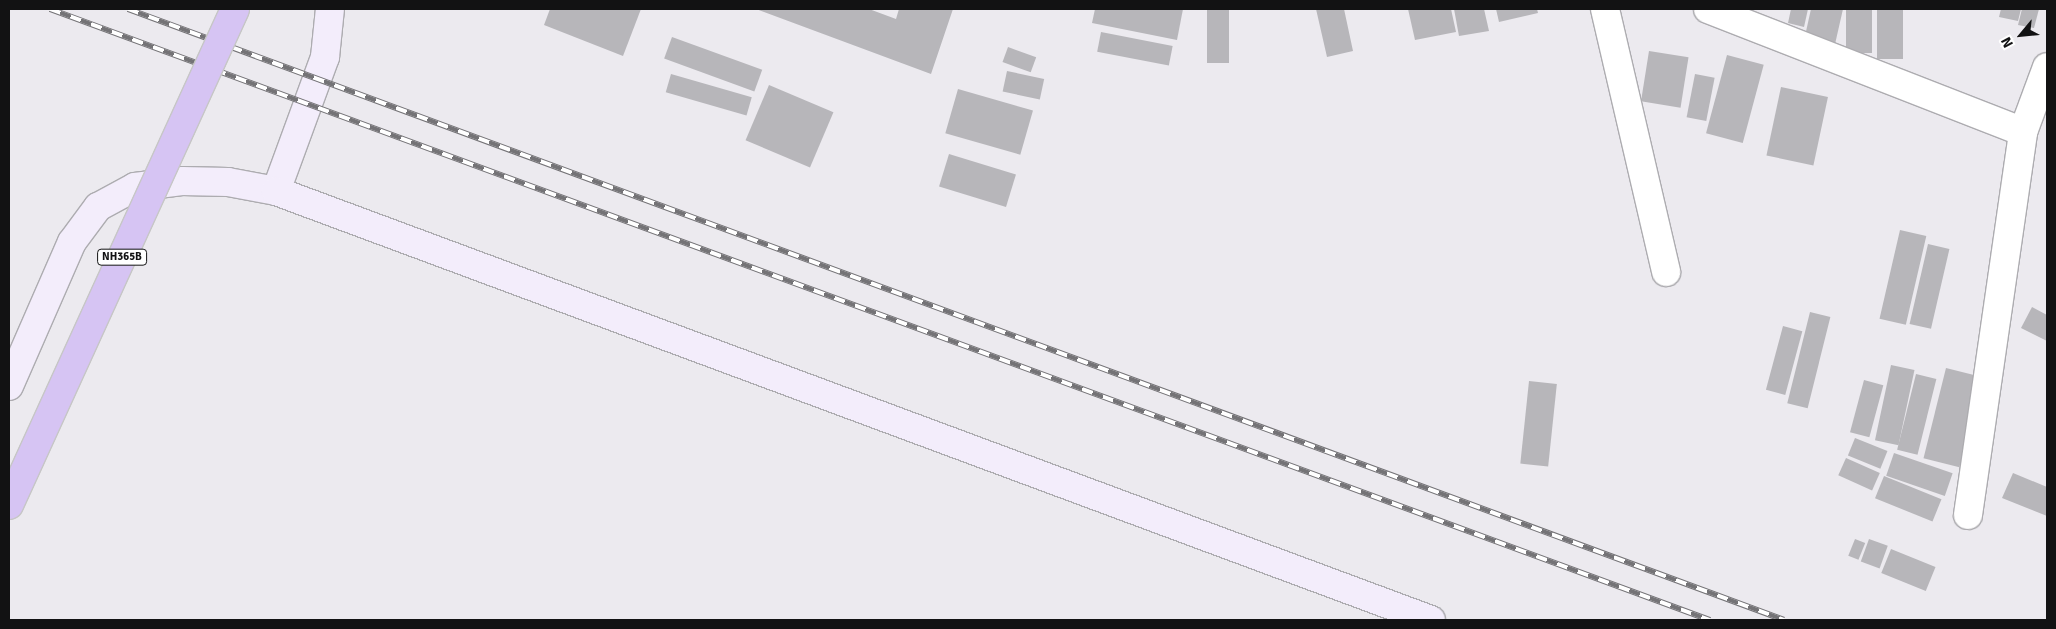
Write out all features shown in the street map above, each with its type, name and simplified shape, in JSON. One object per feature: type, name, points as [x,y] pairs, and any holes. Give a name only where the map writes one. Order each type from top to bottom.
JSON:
[{"type":"highway","name":"NH365B","points":[[9,505],[235,9]]},
{"type":"street","points":[[276,190],[325,56],[330,9]]},
{"type":"street","points":[[1604,9],[1666,272]]},
{"type":"street","points":[[1708,9],[2023,132]]},
{"type":"street","points":[[1968,515],[2023,132],[2047,67]]},
{"type":"street","points":[[9,386],[72,242],[98,207],[135,187],[182,181],[228,182],[276,190],[1431,620]]},
{"type":"building","points":[[550,9],[641,9],[623,56],[544,25]]},
{"type":"building","points":[[756,9],[869,9],[896,19],[899,9],[953,9],[931,74]]},
{"type":"building","points":[[1095,9],[1183,9],[1177,40],[1092,23]]},
{"type":"building","points":[[1207,9],[1229,9],[1229,63],[1207,63]]},
{"type":"building","points":[[1316,9],[1344,9],[1353,51],[1327,57]]},
{"type":"building","points":[[1408,9],[1451,9],[1456,32],[1415,40]]},
{"type":"building","points":[[1454,9],[1484,9],[1489,31],[1459,36]]},
{"type":"building","points":[[1496,9],[1537,9],[1538,13],[1499,22]]},
{"type":"building","points":[[1791,9],[1808,9],[1804,27],[1788,23]]},
{"type":"building","points":[[1811,9],[1843,9],[1833,53],[1803,45]]},
{"type":"building","points":[[1846,9],[1872,9],[1872,53],[1846,53]]},
{"type":"building","points":[[1877,9],[1903,9],[1903,59],[1877,59]]},
{"type":"building","points":[[2001,9],[2021,9],[2018,21],[1999,17]]},
{"type":"building","points":[[2022,9],[2039,9],[2034,28],[2018,25]]},
{"type":"building","points":[[1101,32],[1173,46],[1169,66],[1097,52]]},
{"type":"building","points":[[672,37],[762,70],[754,91],[664,59]]},
{"type":"building","points":[[1008,47],[1036,57],[1031,72],[1003,62]]},
{"type":"building","points":[[1649,51],[1689,57],[1681,108],[1641,101]]},
{"type":"building","points":[[1727,55],[1764,65],[1743,143],[1706,133]]},
{"type":"building","points":[[1007,71],[1044,79],[1040,99],[1003,92]]},
{"type":"building","points":[[671,74],[752,97],[747,115],[666,92]]},
{"type":"building","points":[[1695,74],[1715,78],[1706,121],[1687,117]]},
{"type":"building","points":[[769,85],[833,112],[810,168],[746,140]]},
{"type":"building","points":[[1781,87],[1828,97],[1813,165],[1766,155]]},
{"type":"building","points":[[958,89],[1033,110],[1020,155],[945,133]]},
{"type":"building","points":[[949,154],[1016,174],[1006,207],[939,187]]},
{"type":"building","points":[[1900,230],[1926,236],[1906,325],[1880,319]]},
{"type":"building","points":[[1928,244],[1949,249],[1931,329],[1910,324]]},
{"type":"building","points":[[2032,307],[2047,315],[2047,341],[2021,328]]},
{"type":"building","points":[[1810,312],[1830,317],[1808,408],[1787,403]]},
{"type":"building","points":[[1783,326],[1802,331],[1785,395],[1766,390]]},
{"type":"building","points":[[1891,365],[1914,370],[1898,445],[1875,440]]},
{"type":"building","points":[[1946,368],[1982,377],[1959,467],[1924,458]]},
{"type":"building","points":[[1916,374],[1936,379],[1918,455],[1897,450]]},
{"type":"building","points":[[1864,380],[1883,385],[1869,437],[1850,432]]},
{"type":"building","points":[[1529,381],[1557,384],[1548,466],[1520,464]]},
{"type":"building","points":[[1855,438],[1887,451],[1880,469],[1848,456]]},
{"type":"building","points":[[1894,453],[1953,473],[1945,496],[1886,476]]},
{"type":"building","points":[[1846,458],[1880,473],[1872,490],[1838,475]]},
{"type":"building","points":[[2013,473],[2047,487],[2047,516],[2002,498]]},
{"type":"building","points":[[1884,476],[1941,499],[1932,521],[1875,498]]},
{"type":"building","points":[[1855,539],[1865,543],[1858,560],[1848,556]]},
{"type":"building","points":[[1869,539],[1888,546],[1880,568],[1861,562]]},
{"type":"building","points":[[1891,549],[1936,567],[1926,591],[1881,573]]},
{"type":"railway","points":[[50,9],[1710,620]]},
{"type":"railway","points":[[128,9],[1784,620]]}]
